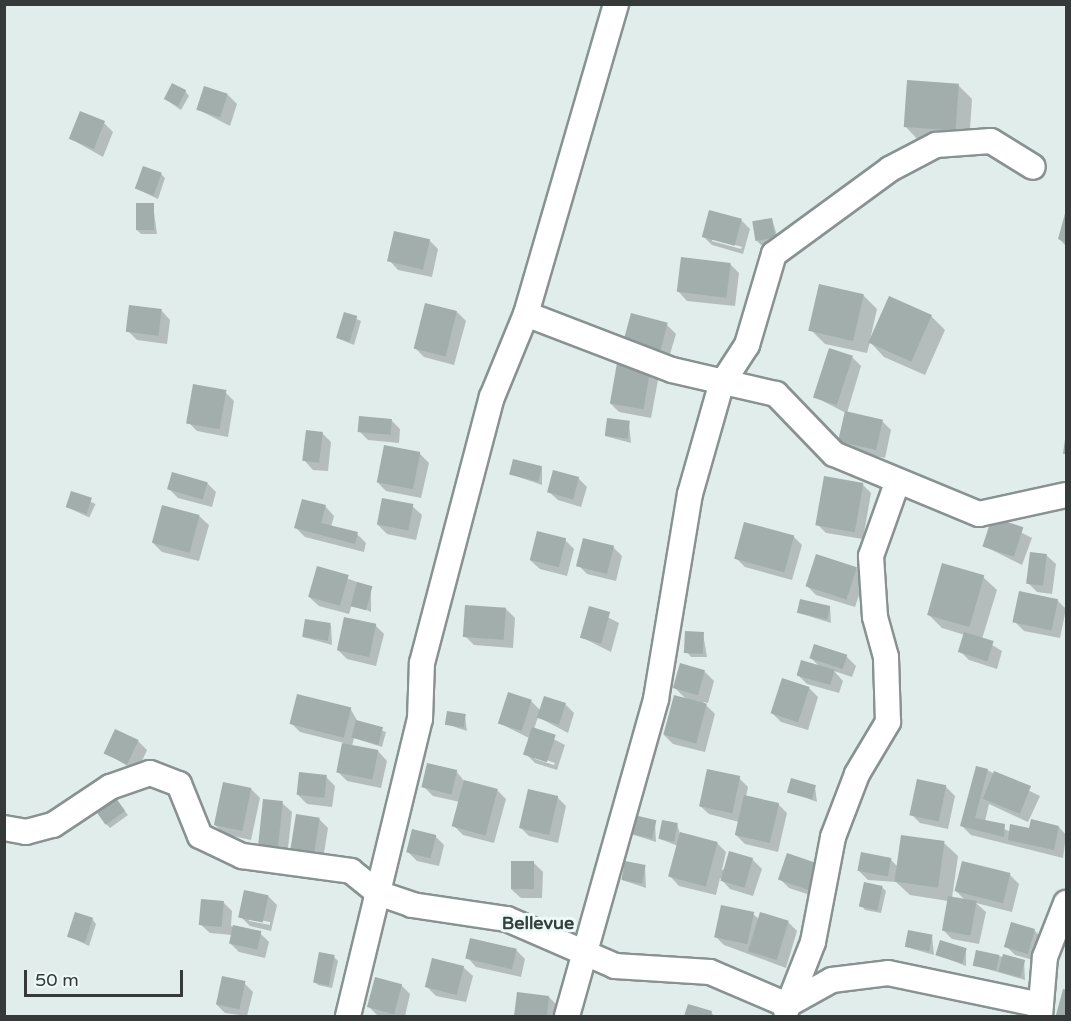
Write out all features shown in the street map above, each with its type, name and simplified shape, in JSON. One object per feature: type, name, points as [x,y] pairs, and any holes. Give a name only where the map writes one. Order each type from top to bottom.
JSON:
[{"type":"street","points":[[348,1017],[420,719],[422,663],[492,397],[526,314],[616,4]]},
{"type":"street","points":[[567,1017],[656,699],[690,494],[721,385],[747,345],[774,254],[890,169],[936,145],[991,141],[1034,166]]},
{"type":"street","points":[[526,314],[721,385],[776,394],[834,454],[897,483],[979,514],[1066,495]]},
{"type":"street","points":[[787,1011],[813,942],[833,837],[856,774],[888,722],[886,657],[875,617],[871,556],[897,483]]},
{"type":"street","points":[[4,828],[26,832],[53,825],[110,787],[150,773],[179,784],[200,836],[242,856],[351,871],[378,893],[412,905],[507,919],[583,957],[615,966],[710,972],[787,1011]]},
{"type":"street","points":[[787,1011],[832,980],[888,973],[1041,1011],[1045,957],[1066,903]]},
{"type":"building","points":[[907,80],[959,84],[956,131],[904,127]]},
{"type":"building","points":[[172,83],[186,90],[178,106],[164,99]]},
{"type":"building","points":[[204,86],[228,94],[220,118],[196,110]]},
{"type":"building","points":[[80,111],[105,121],[94,149],[69,139]]},
{"type":"building","points":[[143,166],[162,173],[154,195],[135,189]]},
{"type":"building","points":[[136,203],[154,203],[154,230],[136,230]]},
{"type":"building","points":[[709,210],[742,219],[735,246],[702,237]]},
{"type":"building","points":[[1066,210],[1066,242],[1058,239]]},
{"type":"building","points":[[772,218],[775,238],[755,241],[752,221]]},
{"type":"building","points":[[394,231],[430,239],[423,270],[387,261]]},
{"type":"building","points":[[681,257],[731,263],[726,298],[677,292]]},
{"type":"building","points":[[819,284],[864,294],[853,341],[808,331]]},
{"type":"building","points":[[889,296],[932,315],[911,362],[868,343]]},
{"type":"building","points":[[425,303],[457,311],[446,357],[414,349]]},
{"type":"building","points":[[129,305],[162,309],[158,336],[126,332]]},
{"type":"building","points":[[344,312],[357,316],[349,342],[336,338]]},
{"type":"building","points":[[631,313],[668,323],[659,356],[622,346]]},
{"type":"building","points":[[829,348],[853,356],[837,405],[813,397]]},
{"type":"building","points":[[617,363],[650,369],[643,409],[610,403]]},
{"type":"building","points":[[193,384],[226,390],[220,429],[186,423]]},
{"type":"building","points":[[845,411],[883,420],[876,450],[838,441]]},
{"type":"building","points":[[359,416],[392,419],[390,435],[358,432]]},
{"type":"building","points":[[607,418],[630,421],[628,439],[605,436]]},
{"type":"building","points":[[306,430],[323,432],[319,463],[302,461]]},
{"type":"building","points":[[1066,432],[1066,454],[1063,454]]},
{"type":"building","points":[[384,445],[420,452],[413,489],[377,482]]},
{"type":"building","points":[[513,459],[542,466],[538,482],[509,475]]},
{"type":"building","points":[[553,470],[579,477],[573,499],[547,492]]},
{"type":"building","points":[[172,472],[208,482],[203,500],[167,489]]},
{"type":"building","points":[[824,476],[863,483],[855,532],[815,525]]},
{"type":"building","points":[[71,491],[92,498],[87,514],[66,507]]},
{"type":"building","points":[[382,498],[413,504],[408,531],[377,525]]},
{"type":"building","points":[[302,499],[326,505],[321,523],[358,532],[355,544],[294,528]]},
{"type":"building","points":[[162,505],[200,515],[190,553],[152,543]]},
{"type":"building","points":[[992,517],[1023,527],[1014,557],[982,546]]},
{"type":"building","points":[[744,522],[794,535],[784,572],[734,559]]},
{"type":"building","points":[[537,531],[566,538],[559,567],[530,560]]},
{"type":"building","points":[[583,538],[614,546],[607,574],[576,566]]},
{"type":"building","points":[[1030,552],[1047,554],[1043,586],[1026,584]]},
{"type":"building","points":[[816,554],[857,567],[846,600],[805,586]]},
{"type":"building","points":[[942,563],[984,575],[969,627],[927,615]]},
{"type":"building","points":[[317,566],[349,575],[340,606],[308,597]]},
{"type":"building","points":[[357,582],[372,586],[366,610],[351,606]]},
{"type":"building","points":[[1019,591],[1058,599],[1051,631],[1012,622]]},
{"type":"building","points":[[800,599],[830,606],[827,620],[797,613]]},
{"type":"building","points":[[465,605],[506,608],[504,640],[463,637]]},
{"type":"building","points":[[589,606],[610,612],[601,644],[580,638]]},
{"type":"building","points":[[344,617],[376,624],[369,657],[337,650]]},
{"type":"building","points":[[305,619],[331,623],[328,641],[302,637]]},
{"type":"building","points":[[685,631],[704,632],[703,654],[684,653]]},
{"type":"building","points":[[964,632],[994,641],[988,661],[958,652]]},
{"type":"building","points":[[814,644],[847,655],[843,669],[809,658]]},
{"type":"building","points":[[801,660],[835,670],[830,685],[797,675]]},
{"type":"building","points":[[680,663],[705,670],[698,695],[673,688]]},
{"type":"building","points":[[782,678],[810,687],[798,722],[771,713]]},
{"type":"building","points":[[508,692],[532,700],[522,731],[498,723]]},
{"type":"building","points":[[297,694],[351,708],[344,738],[290,724]]},
{"type":"building","points":[[674,695],[707,704],[696,743],[663,735]]},
{"type":"building","points":[[544,696],[566,703],[559,725],[537,718]]},
{"type":"building","points":[[447,711],[466,714],[464,728],[445,725]]},
{"type":"building","points":[[356,720],[383,727],[378,745],[351,737]]},
{"type":"building","points":[[532,727],[556,735],[547,762],[523,755]]},
{"type":"building","points":[[115,729],[139,740],[127,764],[104,753]]},
{"type":"building","points":[[342,743],[378,750],[373,780],[336,772]]},
{"type":"building","points":[[427,763],[457,770],[452,794],[421,787]]},
{"type":"building","points":[[976,766],[988,769],[975,818],[1005,824],[1004,837],[960,826]]},
{"type":"building","points":[[707,769],[740,776],[732,813],[699,806]]},
{"type":"building","points":[[994,771],[1031,786],[1020,814],[983,799]]},
{"type":"building","points":[[299,772],[327,775],[324,798],[297,795]]},
{"type":"building","points":[[791,778],[816,785],[812,800],[787,792]]},
{"type":"building","points":[[917,779],[946,785],[939,821],[909,815]]},
{"type":"building","points":[[464,780],[498,789],[485,835],[452,826]]},
{"type":"building","points":[[223,782],[251,788],[242,831],[214,825]]},
{"type":"building","points":[[528,789],[558,796],[549,835],[519,828]]},
{"type":"building","points":[[744,795],[779,803],[770,843],[735,835]]},
{"type":"building","points":[[116,798],[125,811],[106,825],[96,812]]},
{"type":"building","points":[[263,799],[283,801],[278,849],[258,847]]},
{"type":"building","points":[[296,814],[320,818],[313,858],[290,854]]},
{"type":"building","points":[[634,815],[656,820],[652,839],[630,834]]},
{"type":"building","points":[[1031,819],[1059,826],[1054,850],[1008,840],[1010,824],[1029,828]]},
{"type":"building","points":[[662,820],[678,823],[674,842],[658,839]]},
{"type":"building","points":[[412,829],[436,835],[430,858],[406,852]]},
{"type":"building","points":[[680,832],[718,842],[706,887],[668,876]]},
{"type":"building","points":[[901,835],[945,841],[938,888],[894,882]]},
{"type":"building","points":[[729,851],[753,858],[744,888],[720,881]]},
{"type":"building","points":[[861,852],[891,858],[888,877],[857,871]]},
{"type":"building","points":[[787,853],[822,865],[813,892],[778,879]]},
{"type":"building","points":[[511,861],[534,861],[534,889],[511,889]]},
{"type":"building","points":[[625,861],[646,865],[642,884],[621,880]]},
{"type":"building","points":[[962,861],[1011,873],[1003,903],[955,891]]},
{"type":"building","points":[[864,882],[883,886],[877,910],[859,906]]},
{"type":"building","points":[[244,890],[268,895],[263,923],[238,917]]},
{"type":"building","points":[[948,896],[977,901],[970,936],[942,930]]},
{"type":"building","points":[[201,899],[224,901],[222,927],[199,925]]},
{"type":"building","points":[[721,905],[754,912],[747,944],[714,937]]},
{"type":"building","points":[[75,912],[93,918],[85,943],[67,937]]},
{"type":"building","points":[[760,912],[789,921],[777,960],[748,951]]},
{"type":"building","points":[[1011,922],[1035,929],[1028,954],[1004,947]]},
{"type":"building","points":[[233,925],[261,931],[257,950],[229,944]]},
{"type":"building","points":[[908,930],[933,935],[929,951],[905,947]]},
{"type":"building","points":[[470,938],[517,949],[512,969],[465,958]]},
{"type":"building","points":[[940,940],[967,948],[962,963],[935,955]]},
{"type":"building","points":[[976,950],[999,955],[996,971],[973,966]]},
{"type":"building","points":[[319,952],[335,955],[329,985],[313,982]]},
{"type":"building","points":[[1003,954],[1025,960],[1021,977],[998,971]]},
{"type":"building","points":[[432,958],[464,966],[457,995],[425,987]]},
{"type":"building","points":[[222,976],[245,981],[239,1009],[216,1004]]},
{"type":"building","points":[[375,977],[402,984],[394,1014],[367,1007]]},
{"type":"building","points":[[1063,989],[1066,990],[1066,1016],[1056,1015]]},
{"type":"building","points":[[517,992],[549,996],[547,1016],[514,1016]]},
{"type":"building","points":[[688,1004],[712,1011],[711,1016],[684,1016]]},
{"type":"district","name":"Bellevue","points":[[538,923]]}]
